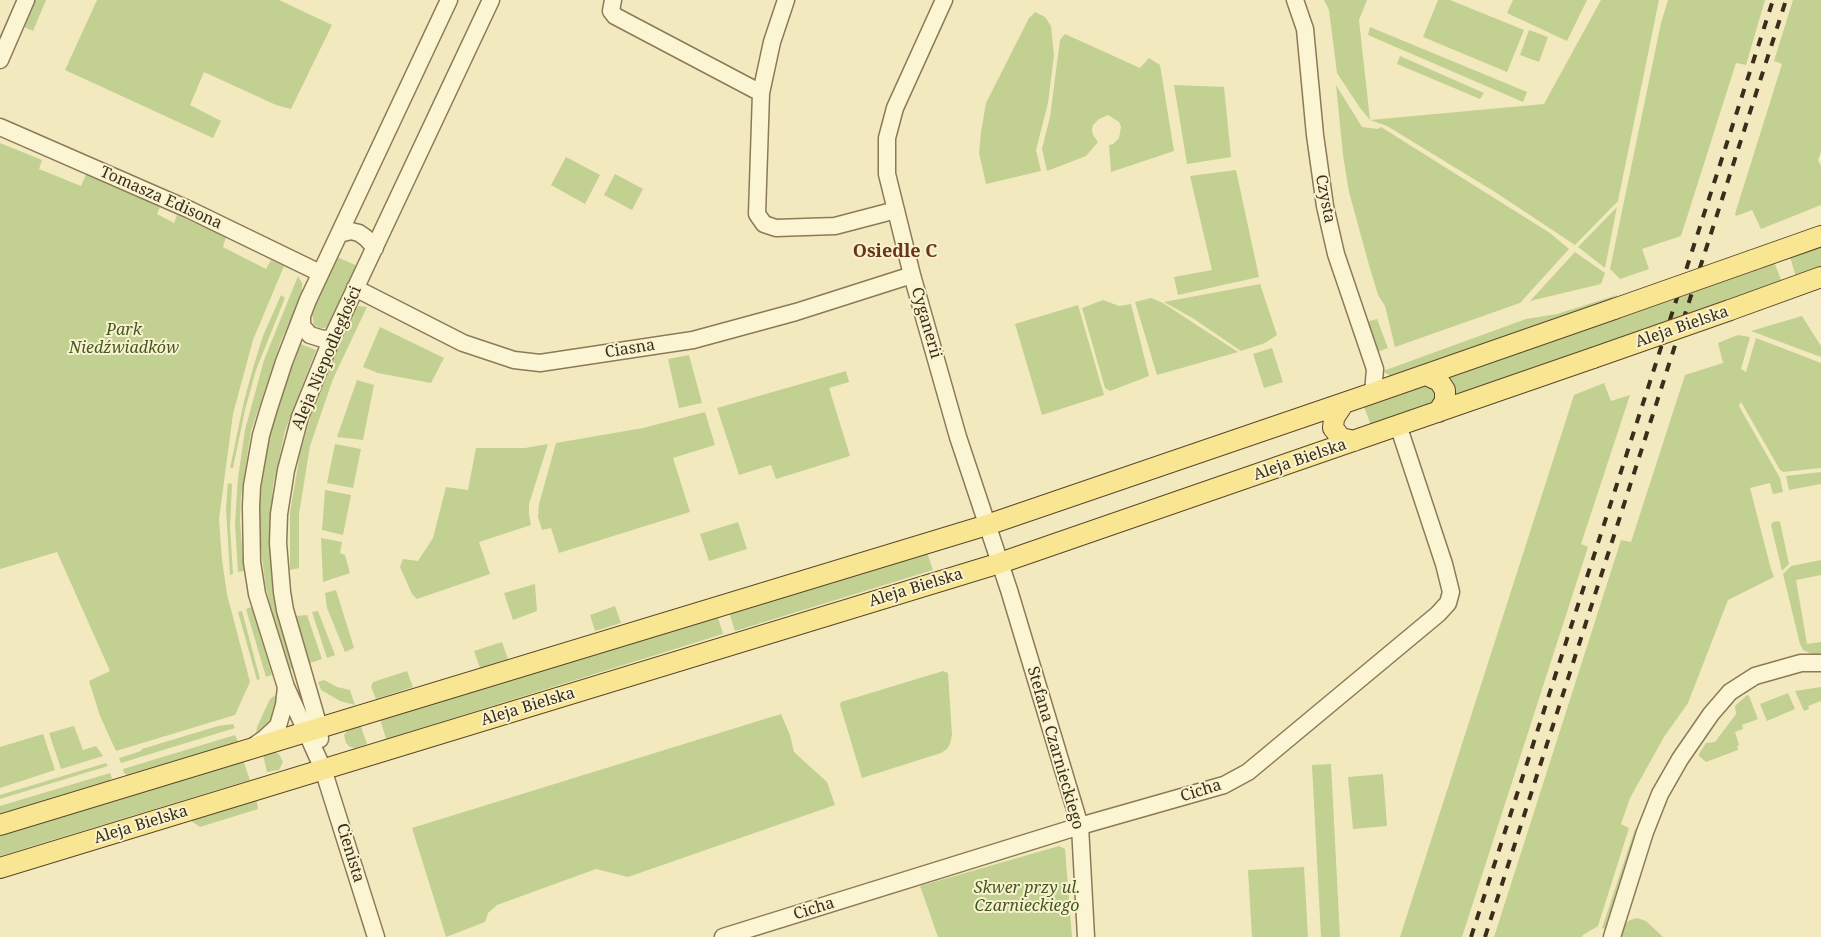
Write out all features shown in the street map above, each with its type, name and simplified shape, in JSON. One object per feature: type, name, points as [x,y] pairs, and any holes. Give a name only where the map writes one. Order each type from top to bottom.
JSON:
[{"type":"main road","points":[[0,825],[986,524],[1426,375],[1821,236]]},
{"type":"main road","name":"Aleja Bielska","points":[[0,868],[1000,562],[1438,412],[1821,277]]},
{"type":"main road","points":[[1426,375],[1439,381],[1445,390],[1445,401],[1438,412]]},
{"type":"main road","points":[[1344,403],[1334,418],[1333,428],[1341,438],[1354,441]]},
{"type":"street","points":[[0,60],[26,0]]},
{"type":"street","name":"Aleja Niepodległości","points":[[312,729],[286,687],[257,594],[252,562],[251,507],[252,486],[261,435],[284,362],[320,273],[449,0]]},
{"type":"street","name":"Aleja Niepodległości","points":[[323,768],[312,729],[285,610],[279,570],[279,524],[286,470],[300,417],[332,338],[491,0]]},
{"type":"street","points":[[613,0],[611,11],[615,16],[761,93]]},
{"type":"street","points":[[786,0],[772,42],[761,93],[757,214],[764,224],[776,228],[835,226],[896,210]]},
{"type":"street","name":"Cyganerii","points":[[944,0],[895,108],[887,138],[886,174],[912,275],[958,437],[1000,562]]},
{"type":"street","name":"Czysta","points":[[1295,0],[1305,29],[1314,135],[1325,206],[1339,263],[1375,369],[1373,393]]},
{"type":"street","name":"Tomasza Edisona","points":[[0,127],[190,210],[320,273]]},
{"type":"street","points":[[339,234],[359,233],[375,248]]},
{"type":"street","name":"Ciasna","points":[[356,288],[473,346],[514,360],[540,363],[693,340],[796,312],[912,275]]},
{"type":"street","points":[[302,318],[302,326],[310,335],[322,339],[332,338]]},
{"type":"street","name":"Cicha","points":[[723,937],[1080,826],[1224,785],[1248,772],[1438,614],[1448,603],[1451,592],[1444,564],[1398,425]]},
{"type":"street","name":"Stefana Czarnieckiego","points":[[1000,562],[1080,826],[1086,937]]},
{"type":"street","points":[[1612,937],[1645,832],[1660,794],[1680,759],[1711,714],[1730,692],[1755,676],[1801,663],[1821,662]]},
{"type":"street","name":"Aleja Niepodległości","points":[[246,750],[265,738],[278,726],[284,705],[286,687]]},
{"type":"street","name":"Cienista","points":[[323,768],[376,937]]},
{"type":"green space","points":[[35,0],[46,0],[33,31],[24,27]]},
{"type":"green space","points":[[97,0],[279,0],[332,25],[291,109],[276,105],[204,72],[190,105],[221,121],[213,138],[65,70]]},
{"type":"green space","points":[[1324,0],[1367,0],[1359,20],[1370,120],[1337,73],[1329,10]]},
{"type":"green space","points":[[1438,0],[1450,0],[1524,30],[1507,72],[1423,37]]},
{"type":"green space","points":[[1513,0],[1587,0],[1567,41],[1507,13]]},
{"type":"green space","points":[[1601,0],[1659,0],[1618,201],[1575,245],[1495,192],[1387,126],[1370,120],[1544,104]]},
{"type":"green space","points":[[1668,0],[1765,0],[1746,65],[1736,63],[1681,236],[1642,249],[1649,269],[1620,279],[1610,269],[1661,23]]},
{"type":"green space","points":[[1793,0],[1821,0],[1821,152],[1818,160],[1821,166],[1821,205],[1761,229],[1752,210],[1736,216],[1735,214],[1782,64],[1774,61]]},
{"type":"green space","points":[[1035,12],[1045,17],[1051,26],[1054,55],[1048,103],[1036,150],[1041,171],[986,184],[979,153],[986,103],[1029,18]]},
{"type":"green space","points":[[1370,27],[1527,92],[1523,102],[1368,35]]},
{"type":"green space","points":[[1529,30],[1548,37],[1539,62],[1520,55]]},
{"type":"green space","points":[[1065,34],[1140,68],[1149,58],[1160,65],[1174,151],[1111,172],[1109,145],[1119,138],[1121,127],[1119,122],[1108,115],[1099,119],[1093,125],[1093,135],[1098,142],[1086,156],[1047,171],[1042,149],[1050,117],[1060,40]]},
{"type":"green space","points":[[1400,56],[1484,93],[1480,99],[1397,64]]},
{"type":"green space","points":[[1174,85],[1224,87],[1231,157],[1187,164]]},
{"type":"green space","points":[[1336,85],[1362,127],[1378,129],[1381,127],[1550,233],[1569,249],[1520,303],[1395,347],[1385,306],[1378,295],[1349,192]]},
{"type":"green space","name":"Park Niedźwiadków","points":[[0,143],[42,160],[39,169],[81,186],[86,174],[160,207],[157,214],[174,223],[177,215],[226,237],[223,247],[266,269],[271,260],[284,266],[253,340],[233,414],[219,519],[227,594],[250,682],[235,715],[116,751],[100,716],[89,681],[110,671],[57,552],[0,569]]},
{"type":"green space","points":[[566,157],[600,175],[585,204],[551,185]]},
{"type":"green space","points":[[1236,170],[1259,277],[1178,295],[1174,277],[1212,270],[1190,176]]},
{"type":"green space","points":[[615,174],[643,189],[632,210],[604,195]]},
{"type":"green space","points":[[1617,207],[1605,268],[1578,247]]},
{"type":"green space","points":[[1821,246],[1821,268],[1796,277],[1790,257]]},
{"type":"green space","points":[[1575,252],[1605,273],[1601,284],[1530,301]]},
{"type":"green space","points":[[337,257],[360,267],[330,325],[320,328],[314,325],[312,314]]},
{"type":"green space","points":[[1774,262],[1782,282],[1455,399],[1455,388],[1449,378]]},
{"type":"green space","points":[[298,276],[302,283],[302,295],[281,341],[251,431],[241,497],[240,521],[244,571],[238,572],[235,523],[238,478],[245,430],[264,360]]},
{"type":"green space","points":[[1260,284],[1277,335],[1265,343],[1241,351],[1194,319],[1164,302]]},
{"type":"green space","points":[[281,295],[285,298],[256,370],[245,410],[233,468],[230,468],[253,368],[263,336]]},
{"type":"green space","points":[[1617,295],[1616,298],[1398,376],[1390,376],[1383,371],[1526,319],[1557,314]]},
{"type":"green space","points":[[1151,298],[1163,303],[1238,352],[1157,375],[1135,302]]},
{"type":"green space","points":[[1103,300],[1119,306],[1131,304],[1149,376],[1110,391],[1105,388],[1082,308]]},
{"type":"green space","points":[[1078,305],[1104,395],[1042,415],[1015,324]]},
{"type":"green space","points":[[359,306],[367,307],[333,379],[310,446],[299,514],[299,568],[290,570],[290,512],[300,454],[323,374],[354,309]]},
{"type":"green space","points":[[1802,316],[1821,346],[1821,357],[1751,331]]},
{"type":"green space","points":[[1377,319],[1388,348],[1377,352],[1366,322]]},
{"type":"green space","points":[[380,327],[444,358],[431,383],[378,373],[363,367]]},
{"type":"green space","points":[[1738,335],[1750,337],[1741,369],[1746,372],[1756,338],[1821,363],[1821,468],[1783,472],[1780,470],[1741,402],[1739,406],[1780,478],[1783,492],[1773,494],[1770,483],[1750,488],[1774,577],[1728,600],[1688,703],[1664,737],[1630,798],[1621,824],[1629,828],[1598,926],[1582,937],[1494,937],[1621,540],[1631,542],[1685,375],[1723,363],[1718,343]]},
{"type":"green space","points":[[301,344],[316,350],[285,431],[273,486],[269,539],[273,593],[293,668],[289,670],[265,583],[259,528],[260,499],[266,453],[280,399]]},
{"type":"green space","points":[[1272,348],[1283,382],[1264,388],[1253,354]]},
{"type":"green space","points":[[689,355],[702,403],[679,408],[668,359]]},
{"type":"green space","points":[[846,371],[849,382],[829,388],[850,456],[776,479],[771,465],[739,475],[717,408]]},
{"type":"green space","points":[[357,380],[374,385],[363,440],[337,437]]},
{"type":"green space","points":[[1604,383],[1611,401],[1630,395],[1581,544],[1588,547],[1462,937],[1400,937],[1574,395]]},
{"type":"green space","points":[[1427,385],[1434,391],[1436,399],[1431,405],[1372,428],[1364,407]]},
{"type":"green space","points":[[705,412],[715,445],[673,458],[690,512],[559,553],[551,528],[542,530],[538,517],[539,504],[556,443],[643,428]]},
{"type":"green space","points":[[335,444],[361,449],[353,488],[327,483]]},
{"type":"green space","points":[[548,444],[529,504],[531,525],[479,542],[490,574],[417,599],[412,594],[400,567],[403,559],[418,561],[433,538],[446,487],[468,490],[476,448],[525,448]]},
{"type":"green space","points":[[1821,472],[1821,484],[1789,490],[1786,476]]},
{"type":"green space","points":[[228,483],[232,484],[230,527],[233,574],[230,575],[226,508]]},
{"type":"green space","points":[[325,490],[351,495],[343,535],[322,530]]},
{"type":"green space","points":[[738,522],[747,549],[709,561],[700,534]]},
{"type":"green space","points":[[1773,522],[1780,522],[1789,564],[1782,571],[1771,525]]},
{"type":"green space","points":[[321,538],[342,542],[340,553],[345,555],[350,573],[323,582]]},
{"type":"green space","points":[[927,552],[933,570],[735,631],[729,612]]},
{"type":"green space","points":[[1821,560],[1821,575],[1796,580],[1807,644],[1821,642],[1821,654],[1811,654],[1803,650],[1800,644],[1783,574],[1791,566]]},
{"type":"green space","points":[[535,584],[537,611],[513,620],[504,593]]},
{"type":"green space","points":[[336,590],[354,648],[345,652],[327,608],[325,593]]},
{"type":"green space","points":[[615,606],[621,623],[595,631],[590,615]]},
{"type":"green space","points":[[252,607],[272,675],[266,677],[246,609]]},
{"type":"green space","points":[[242,611],[260,679],[257,680],[238,612]]},
{"type":"green space","points":[[318,611],[335,655],[327,658],[312,612]]},
{"type":"green space","points":[[717,614],[723,634],[386,739],[380,719]]},
{"type":"green space","points":[[307,615],[322,659],[310,663],[296,616]]},
{"type":"green space","points":[[502,642],[508,659],[480,668],[474,651]]},
{"type":"green space","points":[[407,671],[413,687],[376,699],[371,687],[373,682]]},
{"type":"green space","points":[[943,671],[948,673],[952,735],[947,749],[941,753],[862,778],[840,705],[841,702]]},
{"type":"green space","points":[[324,680],[337,687],[350,690],[355,705],[340,701],[321,690],[318,682]]},
{"type":"green space","points":[[1821,687],[1821,701],[1808,706],[1809,709],[1804,711],[1795,691]]},
{"type":"green space","points":[[1788,693],[1795,709],[1767,721],[1760,704]]},
{"type":"green space","points":[[277,694],[278,704],[272,722],[256,735],[257,727],[270,699]]},
{"type":"green space","points":[[1747,695],[1758,719],[1742,725],[1743,729],[1735,732],[1739,745],[1737,746],[1738,750],[1706,762],[1699,754],[1706,743],[1715,742],[1736,714],[1735,706]]},
{"type":"green space","points":[[781,714],[790,735],[794,752],[827,782],[835,805],[628,877],[596,869],[497,905],[488,913],[485,922],[446,937],[412,828]]},
{"type":"green space","points":[[233,724],[235,728],[121,763],[119,758],[218,726]]},
{"type":"green space","points":[[360,724],[367,744],[355,748],[350,747],[346,743],[344,735],[350,727]]},
{"type":"green space","points":[[74,726],[83,750],[96,746],[103,756],[61,769],[49,733]]},
{"type":"green space","points":[[43,734],[55,770],[0,788],[0,747]]},
{"type":"green space","points":[[235,735],[238,742],[129,776],[124,773],[123,769]]},
{"type":"green space","points":[[273,752],[279,754],[283,762],[279,770],[267,772],[263,755]]},
{"type":"green space","points":[[243,760],[250,780],[0,856],[0,835]]},
{"type":"green space","points":[[106,763],[108,766],[0,799],[0,795]]},
{"type":"green space","points":[[1331,764],[1340,937],[1321,937],[1312,765]]},
{"type":"green space","points":[[110,773],[112,778],[108,782],[0,815],[0,806]]},
{"type":"green space","points":[[1383,774],[1387,826],[1353,829],[1348,777]]},
{"type":"green space","points":[[256,798],[258,809],[200,827],[187,818]]},
{"type":"green space","points":[[1635,829],[1638,830],[1605,929],[1602,928]]},
{"type":"green space","name":"Skwer przy ul. Czarnieckiego","points":[[1059,846],[1065,849],[1072,937],[938,937],[920,886]]},
{"type":"green space","points":[[1304,867],[1308,937],[1252,937],[1248,870]]},
{"type":"green space","points":[[1637,918],[1646,921],[1663,937],[1620,937],[1625,924]]},
{"type":"railway","points":[[1471,937],[1773,0]]},
{"type":"railway","points":[[1485,937],[1786,0]]},
{"type":"district","name":"Osiedle C","points":[[895,252]]}]
